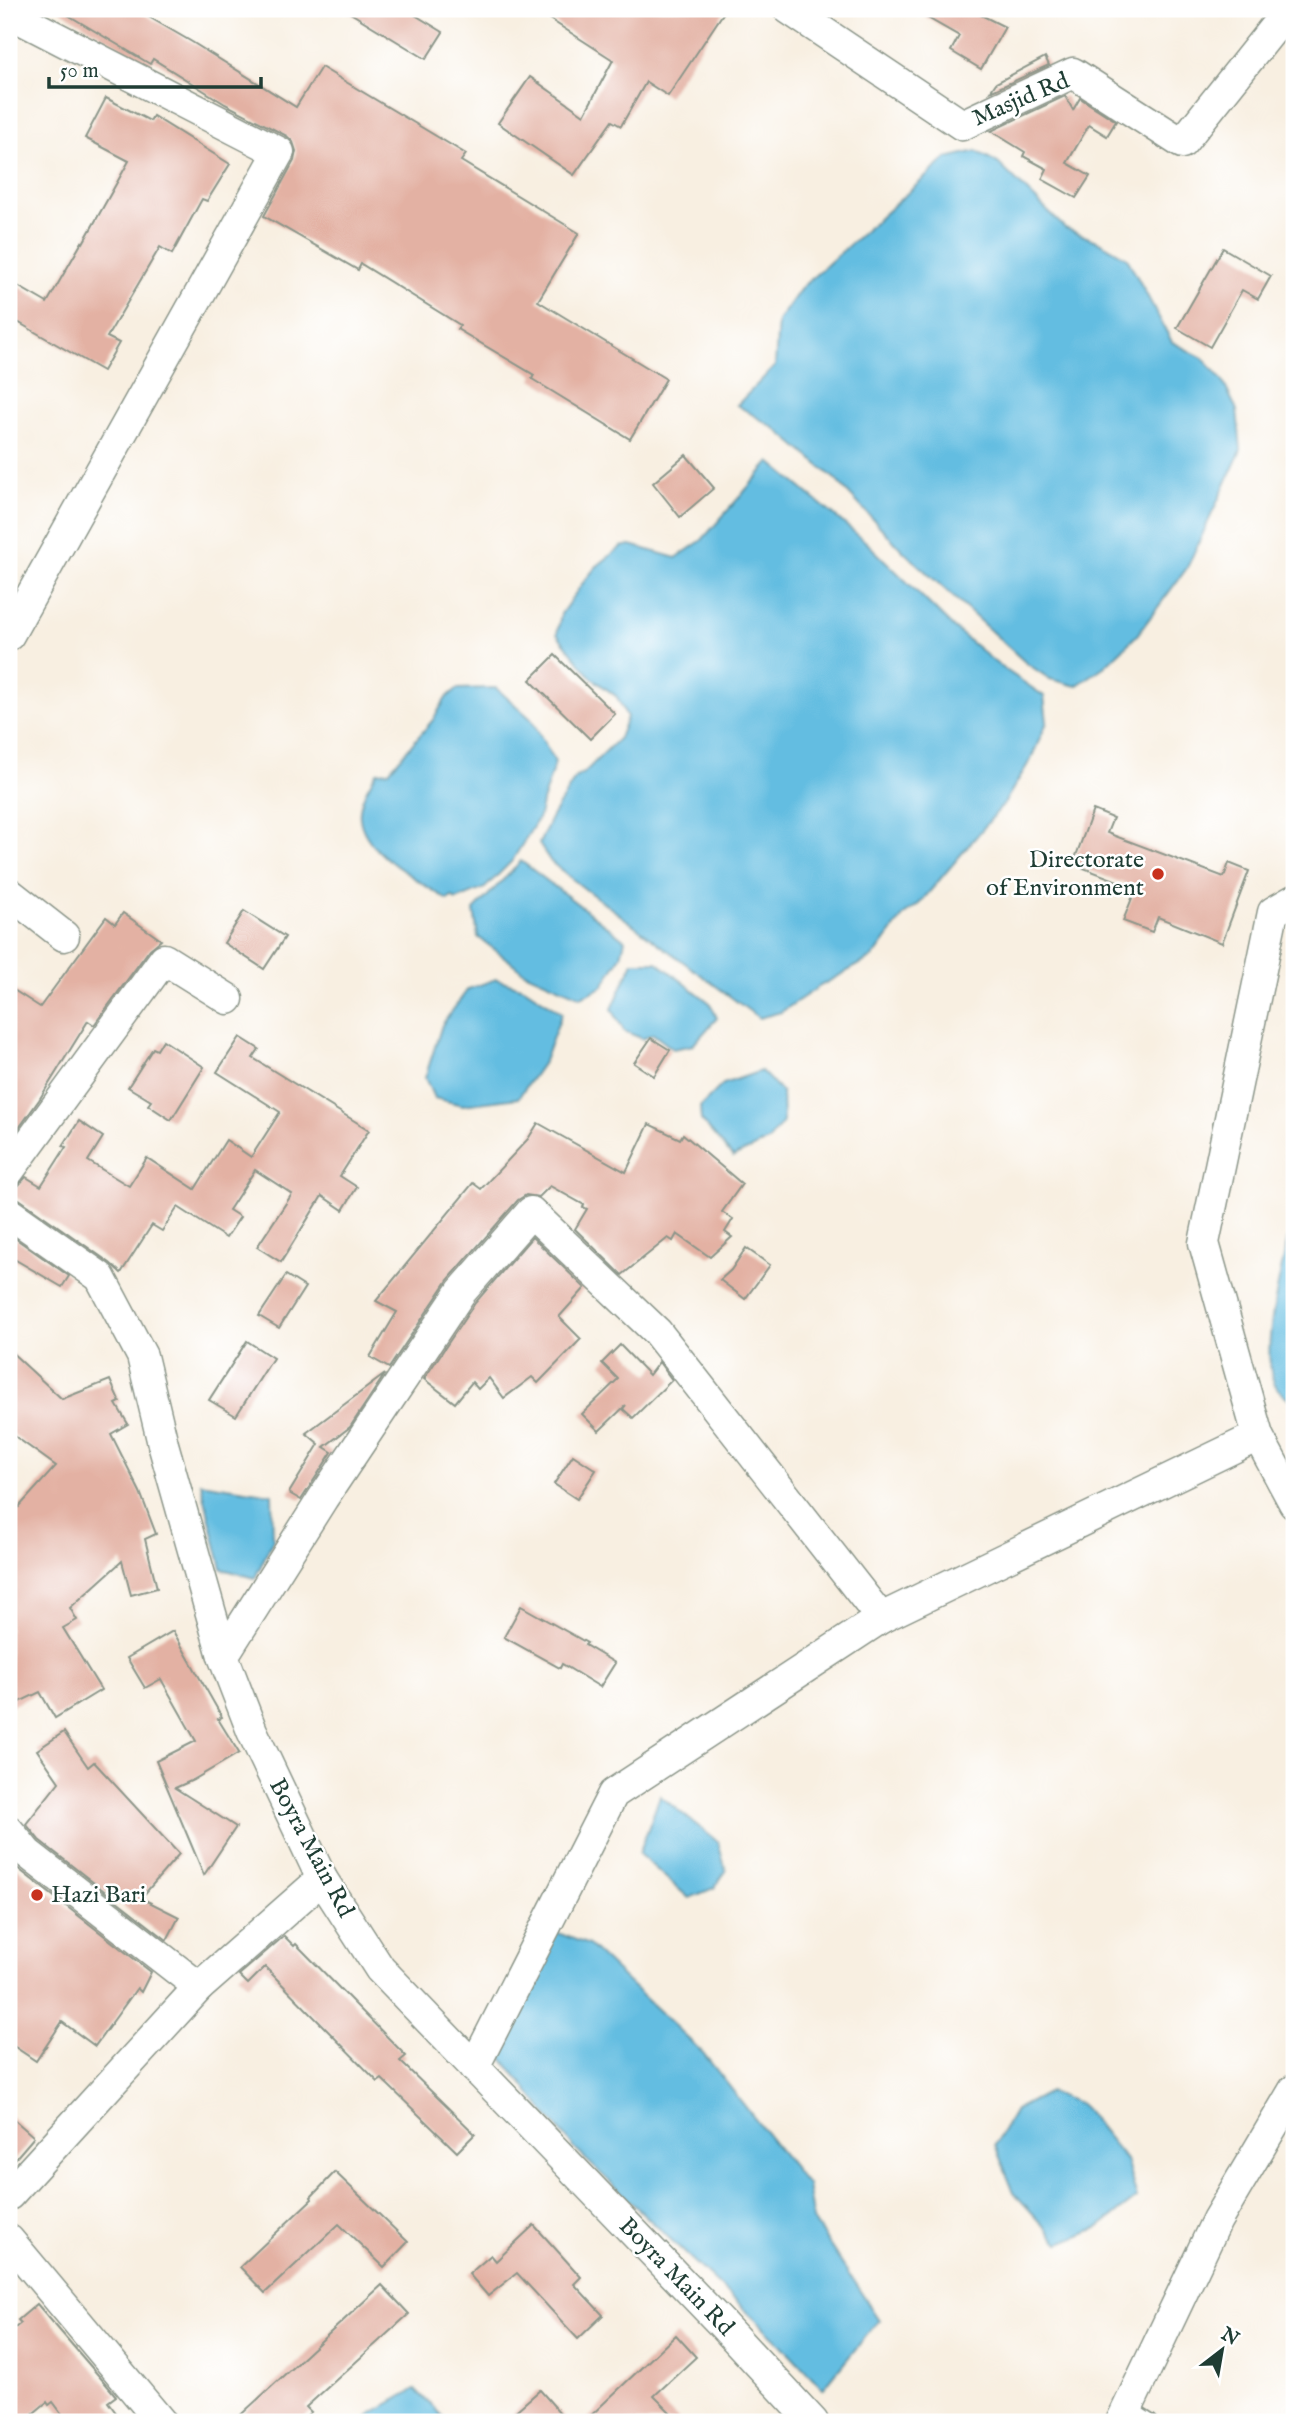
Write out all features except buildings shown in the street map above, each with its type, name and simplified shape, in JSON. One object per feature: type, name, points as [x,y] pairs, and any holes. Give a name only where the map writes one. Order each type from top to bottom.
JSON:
[{"type":"street","name":"Masjid Rd","points":[[789,9],[962,125],[1073,73],[1182,142],[1289,9]]},
{"type":"street","points":[[9,13],[279,152],[9,635]]},
{"type":"street","points":[[9,893],[64,936]]},
{"type":"street","points":[[1294,900],[1273,912],[1204,1243],[1258,1436],[1294,1503]]},
{"type":"street","points":[[9,1171],[164,959],[228,999]]},
{"type":"street","points":[[223,1656],[323,1498],[461,1292],[531,1212],[657,1332],[881,1618]]},
{"type":"street","name":"Boyra Main Rd","points":[[9,1213],[100,1277],[142,1356],[163,1444],[223,1656],[252,1731],[321,1879],[380,1969],[813,2422]]},
{"type":"street","points":[[474,2067],[613,1794],[881,1618],[1258,1436]]},
{"type":"street","points":[[9,1831],[27,1853],[199,1987]]},
{"type":"street","points":[[9,2195],[199,1987],[321,1879]]},
{"type":"street","points":[[1133,2418],[1217,2220],[1294,2090]]},
{"type":"street","points":[[9,2241],[161,2422]]},
{"type":"water","points":[[976,151],[998,163],[1065,228],[1101,243],[1127,258],[1172,342],[1203,358],[1222,380],[1237,410],[1241,450],[1187,568],[1137,635],[1105,666],[1076,686],[1050,679],[1026,663],[904,552],[835,479],[776,429],[737,405],[775,366],[778,321],[802,287],[947,158]]},
{"type":"water","points":[[770,462],[866,542],[954,628],[997,664],[1044,696],[1047,722],[1031,759],[1003,805],[920,903],[904,915],[873,957],[820,986],[781,1012],[759,1018],[585,889],[551,862],[539,844],[576,777],[584,773],[619,738],[627,717],[617,697],[592,678],[557,634],[561,614],[596,567],[621,547],[631,545],[676,558],[702,540]]},
{"type":"water","points":[[496,688],[531,719],[555,762],[539,817],[512,861],[485,888],[456,900],[452,897],[447,900],[395,865],[371,843],[360,818],[361,806],[377,772],[389,771],[433,720],[446,698],[457,689]]},
{"type":"water","points":[[521,861],[625,940],[621,956],[602,987],[581,997],[524,972],[478,937],[474,910]]},
{"type":"water","points":[[633,962],[657,962],[710,1003],[717,1018],[693,1045],[673,1049],[653,1034],[643,1039],[624,1031],[612,1009]]},
{"type":"water","points":[[496,979],[524,988],[562,1013],[544,1061],[518,1098],[462,1105],[434,1098],[425,1078],[442,1025],[468,989]]},
{"type":"water","points":[[761,1071],[782,1092],[783,1122],[768,1141],[733,1157],[701,1120],[700,1107],[723,1084]]},
{"type":"water","points":[[1294,1212],[1294,1403],[1278,1389],[1269,1354],[1274,1304]]},
{"type":"water","points":[[201,1483],[272,1494],[273,1540],[255,1578],[222,1569]]},
{"type":"water","points":[[660,1796],[718,1842],[726,1871],[714,1888],[689,1898],[639,1854]]},
{"type":"water","points":[[553,1931],[589,1945],[703,2053],[807,2185],[813,2220],[879,2320],[823,2389],[776,2339],[575,2149],[500,2056]]},
{"type":"water","points":[[1049,2092],[1081,2104],[1126,2160],[1137,2198],[1099,2227],[1060,2243],[1014,2193],[995,2145],[1015,2110]]},
{"type":"water","points":[[415,2389],[448,2422],[363,2422],[374,2412]]},
{"type":"place","name":"Directorate of Environment","points":[[1158,874]]},
{"type":"place","name":"Hazi Bari","points":[[37,1895]]}]
